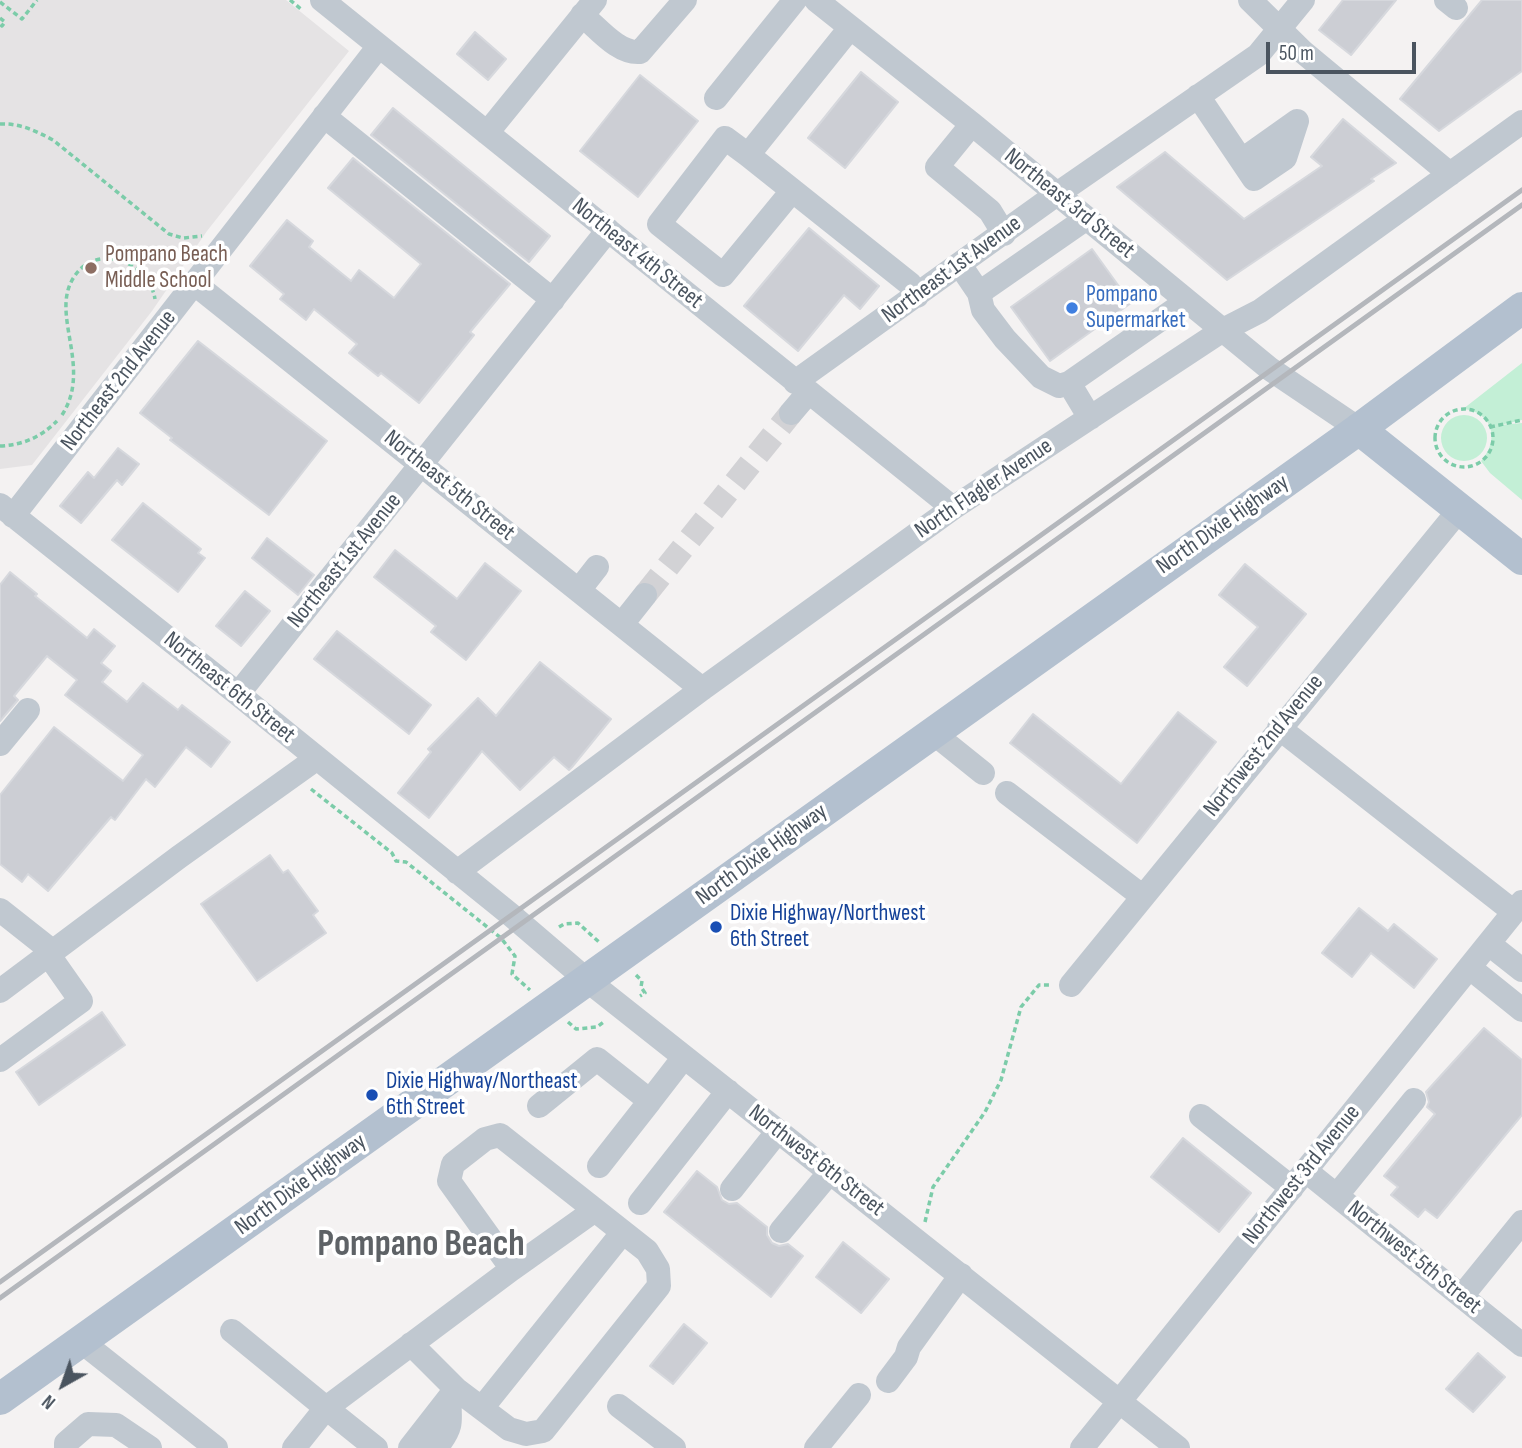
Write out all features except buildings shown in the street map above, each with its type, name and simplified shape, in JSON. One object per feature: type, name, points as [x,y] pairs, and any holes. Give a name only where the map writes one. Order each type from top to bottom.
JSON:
[{"type":"main road","name":"North Dixie Highway","points":[[0,1399],[1359,429],[1522,308]]},
{"type":"main road","points":[[1359,429],[1522,559]]},
{"type":"street","name":"Northeast 4th Street","points":[[322,0],[953,509]]},
{"type":"street","points":[[487,133],[584,6],[622,49],[640,52],[685,0]]},
{"type":"street","points":[[716,97],[795,0]]},
{"type":"street","name":"Northeast 3rd Street","points":[[816,0],[1282,378],[1359,429]]},
{"type":"street","points":[[1250,0],[1303,52],[1450,174]]},
{"type":"street","name":"Northeast 1st Avenue","points":[[791,413],[802,387],[917,296],[1057,194],[1258,54],[1304,0]]},
{"type":"street","points":[[748,155],[850,28]]},
{"type":"street","name":"Northeast 2nd Avenue","points":[[6,510],[195,284],[379,46]]},
{"type":"street","points":[[1198,96],[1242,160]]},
{"type":"street","points":[[324,116],[553,300]]},
{"type":"street","name":"North Flagler Avenue","points":[[457,872],[702,689],[953,509],[1223,330],[1260,310],[1522,122]]},
{"type":"street","points":[[972,124],[937,167],[990,211],[1004,234]]},
{"type":"street","points":[[636,253],[725,138],[910,284],[917,296]]},
{"type":"street","points":[[659,224],[723,275],[792,191]]},
{"type":"street","points":[[979,293],[1087,218]]},
{"type":"street","name":"Northeast 1st Avenue","points":[[238,694],[608,230]]},
{"type":"street","points":[[960,265],[979,293],[983,310],[1005,339],[1041,377],[1059,386],[1069,383],[1187,301]]},
{"type":"street","name":"Northeast 5th Street","points":[[195,284],[702,689]]},
{"type":"street","points":[[1069,383],[1090,418]]},
{"type":"street","name":"Northwest 2nd Avenue","points":[[1071,985],[1460,509]]},
{"type":"street","name":"Northeast 6th Street","points":[[6,510],[457,872]]},
{"type":"street","points":[[579,590],[597,567]]},
{"type":"street","points":[[622,624],[645,596]]},
{"type":"street","points":[[0,744],[28,710]]},
{"type":"street","points":[[1279,728],[1518,907]]},
{"type":"street","points":[[932,732],[983,774]]},
{"type":"street","points":[[0,990],[179,856],[316,759]]},
{"type":"street","points":[[1007,793],[1142,896]]},
{"type":"street","name":"Northwest 6th Street","points":[[457,872],[587,980],[1178,1448]]},
{"type":"street","name":"Northwest 3rd Avenue","points":[[1082,1448],[1518,907]]},
{"type":"street","points":[[0,909],[50,953],[81,1001],[0,1060]]},
{"type":"street","points":[[1489,944],[1522,970]]},
{"type":"street","points":[[1470,968],[1522,1010]]},
{"type":"street","points":[[599,1166],[684,1057]]},
{"type":"street","points":[[538,1106],[597,1059],[650,1101]]},
{"type":"street","points":[[640,1203],[728,1091]]},
{"type":"street","points":[[1337,1195],[1414,1100]]},
{"type":"street","name":"Northwest 5th Street","points":[[1201,1116],[1299,1179],[1337,1195],[1522,1345]]},
{"type":"street","points":[[732,1189],[778,1131]]},
{"type":"street","points":[[411,1344],[453,1394],[482,1408],[509,1429],[526,1434],[543,1431],[659,1286],[658,1269],[647,1251],[500,1135],[485,1139],[453,1164],[449,1181],[512,1269]]},
{"type":"street","points":[[781,1231],[830,1172]]},
{"type":"street","points":[[294,1448],[326,1408],[595,1210]]},
{"type":"street","points":[[1462,1296],[1522,1222]]},
{"type":"street","points":[[482,1408],[623,1232]]},
{"type":"street","points":[[888,1381],[961,1275]]},
{"type":"street","points":[[232,1331],[376,1448]]},
{"type":"street","points":[[82,1342],[216,1448]]},
{"type":"street","points":[[410,1448],[453,1394]]},
{"type":"street","points":[[436,1448],[452,1424],[453,1394]]},
{"type":"street","points":[[816,1448],[859,1395]]},
{"type":"street","points":[[619,1406],[674,1448]]},
{"type":"street","points":[[66,1448],[66,1443],[88,1424],[116,1425],[150,1448]]},
{"type":"path","points":[[0,2],[22,19],[37,0]]},
{"type":"path","points":[[0,18],[5,22],[2,26],[0,24]]},
{"type":"path","points":[[0,124],[32,129],[53,141],[169,234],[183,238],[211,233]]},
{"type":"path","points":[[0,446],[26,442],[39,436],[49,429],[67,406],[75,378],[66,304],[73,279],[81,269],[106,258],[130,263],[146,277],[152,287],[156,305]]},
{"type":"path","points":[[1463,409],[1476,412],[1482,415],[1490,427],[1491,447],[1480,461],[1472,465],[1455,465],[1447,461],[1436,447],[1436,429],[1446,415],[1454,411],[1463,409]]},
{"type":"path","points":[[1490,427],[1522,420]]},
{"type":"path","points":[[289,778],[314,790],[392,853],[396,861],[406,862],[501,939],[515,956]]},
{"type":"path","points":[[922,1244],[933,1187],[985,1112],[1002,1080],[1021,1007],[1039,985],[1071,985]]},
{"type":"shaded area","name":"Pompano Beach Middle School","points":[[0,0],[286,0],[349,51],[207,231],[152,311],[32,465],[0,469]]},
{"type":"green space","points":[[1522,363],[1522,420],[1500,425],[1522,423],[1522,500],[1490,473],[1481,461],[1487,453],[1492,436],[1487,421],[1473,411],[1463,409]]},
{"type":"green space","points":[[1464,415],[1480,422],[1487,438],[1480,454],[1464,461],[1448,454],[1441,438],[1448,422]]},
{"type":"tunnel","points":[[645,595],[791,413]]},
{"type":"railway","points":[[0,1282],[1522,190]]},
{"type":"railway","points":[[0,1298],[1522,205]]},
{"type":"place","name":"Pompano Beach Middle School","points":[[91,268]]},
{"type":"place","name":"Pompano Supermarket","points":[[1072,308]]},
{"type":"place","name":"Dixie Highway/Northwest 6th Street","points":[[716,927]]},
{"type":"place","name":"Dixie Highway/Northeast 6th Street","points":[[372,1095]]},
{"type":"district","name":"Pompano Beach","points":[[421,1246]]}]
